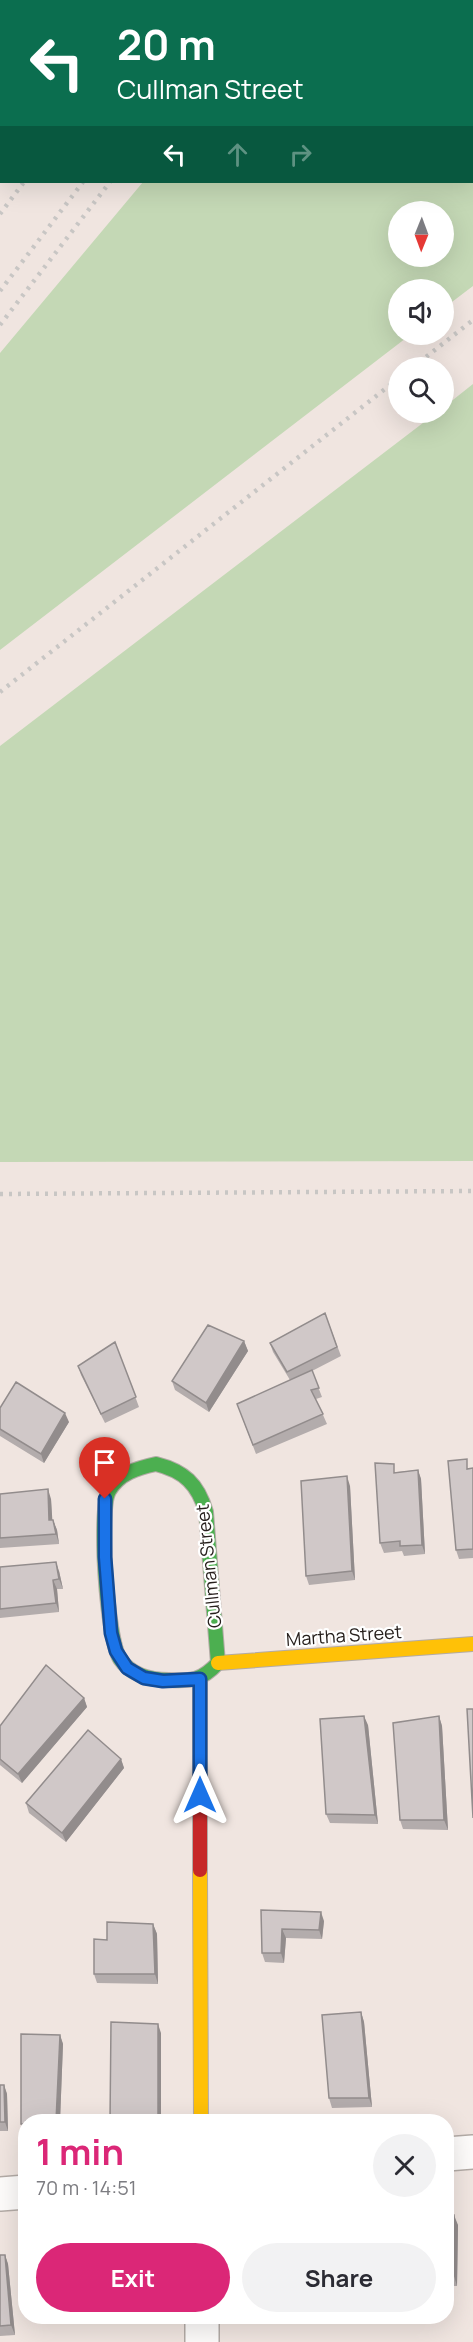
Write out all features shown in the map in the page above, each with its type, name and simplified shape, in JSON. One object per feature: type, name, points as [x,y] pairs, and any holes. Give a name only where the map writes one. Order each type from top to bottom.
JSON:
[{"type":"street","name":"Cullman Street","points":[[200,1679],[163,1681],[144,1678],[127,1668],[116,1651],[111,1633],[105,1557],[105,1499],[117,1480],[135,1468],[156,1464],[175,1468],[190,1478],[201,1493],[206,1512],[218,1663]]},
{"type":"street","name":"Martha Street","points":[[218,1663],[473,1644]]},
{"type":"street","points":[[201,2114],[200,1679],[218,1663]]},
{"type":"street","points":[[454,2153],[473,2152]]},
{"type":"street","points":[[0,2194],[18,2193]]},
{"type":"street","points":[[202,2324],[202,2342]]},
{"type":"green space","points":[[142,183],[473,183],[473,286],[454,300],[454,279],[388,279],[388,345],[397,345],[0,650],[0,353]]},
{"type":"green space","points":[[473,384],[473,1161],[0,1162],[0,746],[423,423],[454,423],[454,399]]},
{"type":"building","points":[[325,1313],[337,1347],[287,1372],[270,1343]]},
{"type":"building","points":[[208,1325],[244,1341],[206,1403],[172,1381]]},
{"type":"building","points":[[115,1342],[136,1397],[101,1414],[78,1366]]},
{"type":"building","points":[[312,1370],[319,1388],[311,1390],[323,1414],[253,1445],[237,1404]]},
{"type":"building","points":[[16,1382],[65,1413],[41,1454],[0,1429],[0,1408]]},
{"type":"building","points":[[467,1459],[467,1469],[473,1468],[473,1549],[456,1550],[448,1461]]},
{"type":"building","points":[[375,1463],[394,1464],[394,1473],[418,1470],[422,1545],[400,1546],[400,1541],[380,1543]]},
{"type":"building","points":[[347,1476],[352,1571],[306,1576],[301,1481]]},
{"type":"building","points":[[48,1489],[49,1520],[53,1520],[56,1534],[0,1538],[0,1494]]},
{"type":"building","points":[[56,1562],[59,1579],[53,1580],[56,1603],[0,1609],[0,1567]]},
{"type":"building","points":[[46,1665],[84,1698],[18,1774],[0,1759],[0,1726]]},
{"type":"building","points":[[467,1709],[473,1709],[473,1818]]},
{"type":"building","points":[[364,1716],[375,1815],[326,1814],[320,1719]]},
{"type":"building","points":[[439,1716],[444,1820],[400,1820],[393,1723]]},
{"type":"building","points":[[88,1730],[121,1759],[62,1833],[26,1803]]},
{"type":"building","points":[[261,1910],[321,1912],[319,1930],[282,1929],[281,1953],[262,1953]]},
{"type":"building","points":[[107,1922],[153,1924],[155,1974],[94,1974],[94,1939],[107,1940]]},
{"type":"building","points":[[361,2012],[369,2098],[329,2098],[322,2015]]},
{"type":"building","points":[[111,2022],[158,2024],[158,2114],[110,2114]]},
{"type":"building","points":[[21,2034],[60,2035],[56,2114],[21,2114]]},
{"type":"building","points":[[0,2085],[4,2085],[5,2122],[0,2122]]},
{"type":"building","points":[[0,2255],[5,2255],[11,2325],[0,2326]]},
{"type":"railway","points":[[0,214],[23,183]]},
{"type":"railway","points":[[0,291],[82,183]]},
{"type":"railway","points":[[0,325],[109,183]]},
{"type":"railway","points":[[426,357],[473,320]]},
{"type":"railway","points":[[0,692],[388,387]]},
{"type":"railway","points":[[0,1194],[473,1191]]},
{"type":"traffic: fast","points":[[156,1464],[188,1480],[199,1494],[206,1512],[218,1663],[196,1679],[155,1679],[135,1673],[120,1659],[111,1628],[104,1548],[104,1523],[109,1491],[124,1476],[156,1464]]},
{"type":"traffic: slow","points":[[218,1663],[473,1644]]},
{"type":"traffic: slow","points":[[200,1870],[201,2114]]},
{"type":"traffic: jam","points":[[200,1679],[200,1870]]},
{"type":"route","points":[[105,1499],[105,1557],[111,1633],[116,1651],[127,1668],[144,1678],[163,1681],[200,1679],[200,1795]]}]
